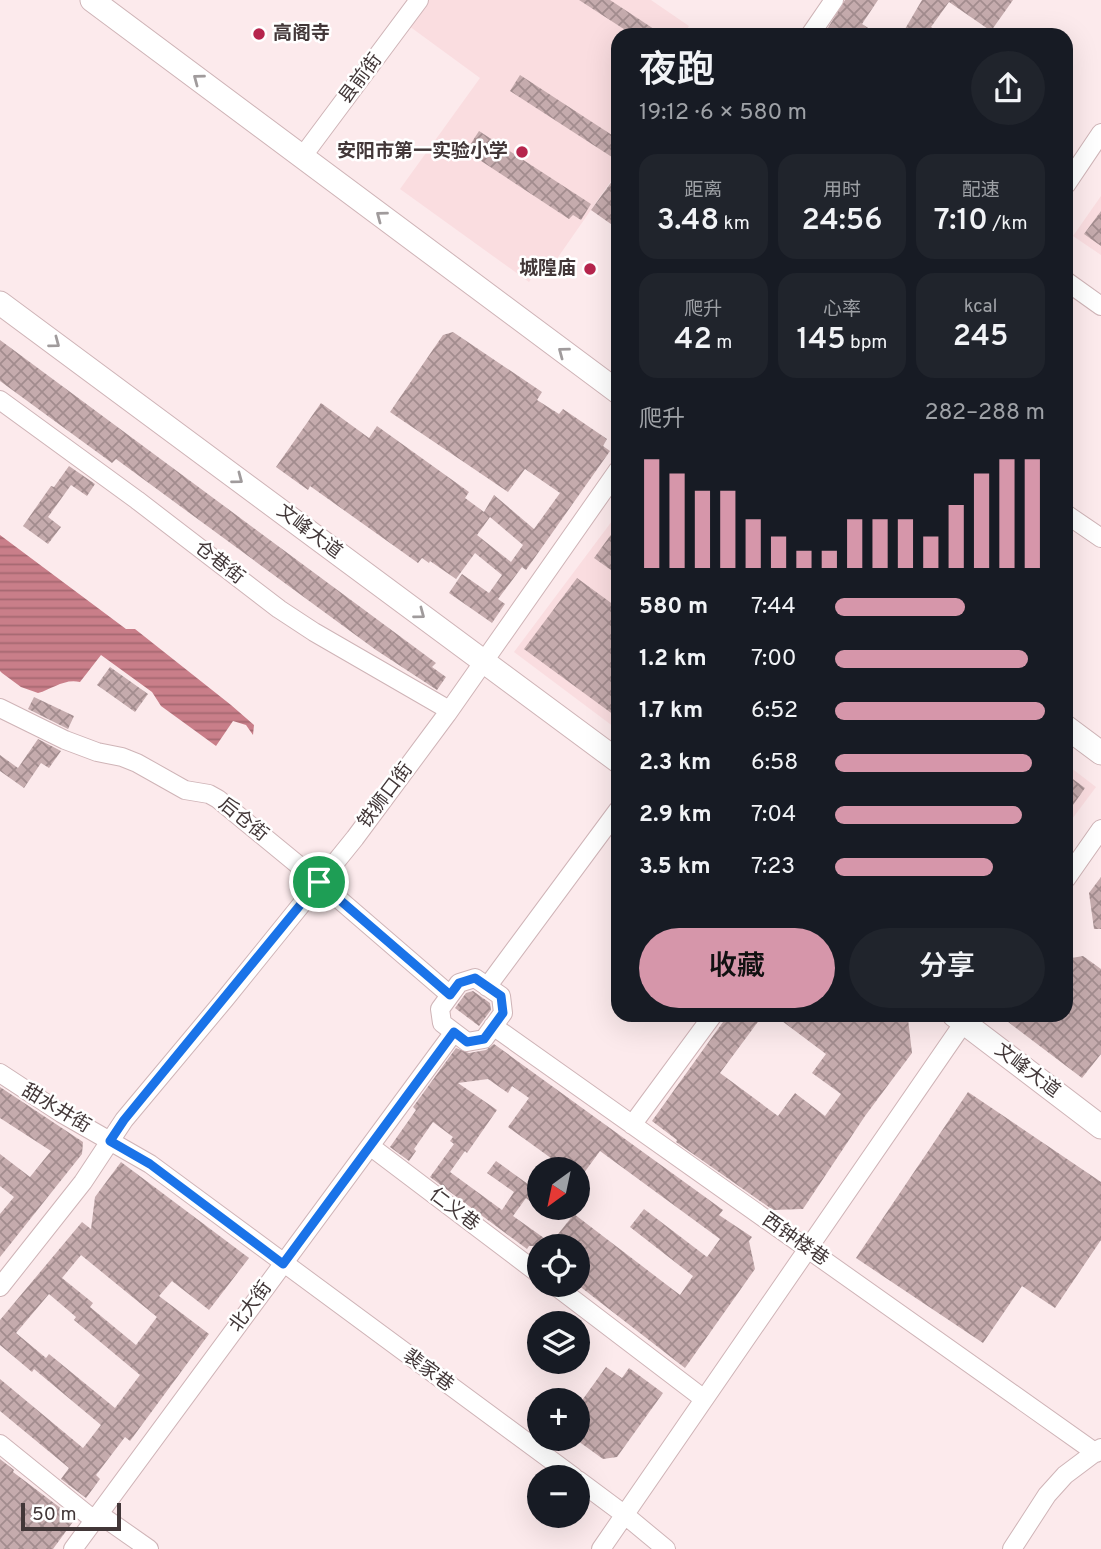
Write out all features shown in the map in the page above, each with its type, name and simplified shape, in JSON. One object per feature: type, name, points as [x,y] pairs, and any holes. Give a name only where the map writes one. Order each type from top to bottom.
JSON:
[{"type":"main road","points":[[92,0],[611,387]]},
{"type":"main road","name":"文峰大道","points":[[0,303],[611,756]]},
{"type":"main road","points":[[1073,732],[1101,754]]},
{"type":"main road","name":"文峰大道","points":[[968,1022],[1101,1127]]},
{"type":"street","name":"县前街","points":[[302,157],[419,0]]},
{"type":"street","points":[[815,28],[834,0]]},
{"type":"street","points":[[1073,175],[1101,134]]},
{"type":"street","points":[[1073,286],[1101,306]]},
{"type":"street","name":"仓巷街","points":[[0,400],[138,500],[279,609],[449,710]]},
{"type":"street","name":"铁狮口街","points":[[0,1287],[83,1182],[124,1120],[319,882],[449,710],[611,480]]},
{"type":"street","points":[[1073,519],[1101,538]]},
{"type":"street","name":"后仓街","points":[[0,708],[83,748],[137,763],[185,790],[209,794],[319,882],[450,995]]},
{"type":"street","points":[[487,986],[611,819]]},
{"type":"street","points":[[1073,869],[1101,830]]},
{"type":"street","points":[[475,978],[487,986],[501,996],[503,1013],[484,1039],[467,1042],[442,1023],[440,1009],[459,983],[475,978]]},
{"type":"street","points":[[632,1125],[708,1022]]},
{"type":"street","points":[[601,1549],[959,1022]]},
{"type":"street","name":"西钟楼巷","points":[[493,1026],[807,1249],[1099,1450]]},
{"type":"street","name":"北大街","points":[[73,1549],[454,1032]]},
{"type":"street","name":"甜水井街","points":[[0,1073],[61,1113],[150,1164],[283,1264]]},
{"type":"street","name":"仁义巷","points":[[370,1146],[527,1265]]},
{"type":"street","name":"裴家巷","points":[[283,1264],[558,1465]]},
{"type":"street","points":[[570,1297],[704,1399]]},
{"type":"street","points":[[0,1444],[96,1517],[149,1549]]},
{"type":"street","points":[[1012,1549],[1046,1495],[1065,1475],[1099,1450]]},
{"type":"street","name":"裴家巷","points":[[590,1489],[666,1549]]},
{"type":"shaded area","name":"安阳市第一实验小学","points":[[428,0],[651,0],[689,26],[611,28],[611,181],[554,263],[546,257],[529,282],[400,189],[480,78],[409,26]]},
{"type":"shaded area","points":[[1101,196],[1101,255],[1073,236]]},
{"type":"shaded area","points":[[611,522],[611,725],[514,652]]},
{"type":"shaded area","points":[[0,535],[126,629],[135,629],[254,725],[253,735],[246,725],[233,721],[216,746],[161,706],[152,692],[101,655],[80,682],[64,683],[38,693],[21,687],[2,673]]},
{"type":"shaded area","points":[[1073,769],[1096,787],[1073,818]]},
{"type":"building","points":[[579,0],[610,0],[652,28],[622,28]]},
{"type":"building","points":[[845,0],[878,0],[862,24],[868,28],[828,28]]},
{"type":"building","points":[[922,0],[1013,0],[993,28],[987,28],[949,2],[932,28],[906,28]]},
{"type":"building","points":[[520,75],[611,134],[611,156],[510,91]]},
{"type":"building","points":[[479,131],[591,204],[581,220],[573,215],[569,219],[466,151]]},
{"type":"building","points":[[611,183],[611,224],[591,210]]},
{"type":"building","points":[[1101,211],[1101,246],[1084,234]]},
{"type":"building","points":[[453,332],[542,392],[537,400],[559,414],[563,409],[607,439],[603,446],[610,451],[526,570],[522,567],[498,599],[505,604],[492,623],[449,593],[462,574],[489,593],[502,575],[475,553],[456,579],[430,561],[429,563],[422,558],[418,563],[310,486],[308,490],[276,467],[321,403],[369,438],[377,426],[469,492],[465,498],[484,512],[494,495],[534,529],[560,493],[525,469],[508,492],[390,412],[443,335]],"holes":[[[490,517],[523,545],[511,562],[477,535]]]},
{"type":"building","points":[[0,340],[436,663],[432,667],[446,677],[437,690],[376,650],[116,459],[112,463],[0,381]]},
{"type":"building","points":[[69,466],[95,484],[87,496],[71,485],[48,517],[61,527],[48,544],[23,526],[51,486],[54,487]]},
{"type":"building","points":[[611,535],[611,570],[594,558]]},
{"type":"building","points":[[577,578],[611,603],[611,713],[524,649]]},
{"type":"building","points":[[110,667],[148,694],[135,712],[97,685]]},
{"type":"building","points":[[34,697],[74,716],[68,729],[28,709]]},
{"type":"building","points":[[38,739],[61,751],[49,768],[41,763],[24,788],[0,771],[0,755],[18,768]]},
{"type":"building","points":[[1073,779],[1085,788],[1073,805]]},
{"type":"building","points":[[1101,877],[1101,929],[1094,929],[1089,893]]},
{"type":"building","points":[[1083,956],[1101,969],[1101,1054],[1082,1078],[1008,1022],[1073,1022],[1073,958]]},
{"type":"building","points":[[473,991],[490,1003],[491,1010],[479,1026],[455,1008],[466,993]]},
{"type":"building","points":[[723,1022],[758,1022],[720,1073],[778,1116],[795,1093],[825,1116],[841,1094],[812,1073],[826,1054],[783,1022],[908,1022],[912,1053],[865,1116],[803,1209],[773,1210],[676,1142],[677,1140],[652,1121]]},
{"type":"building","points":[[494,1044],[723,1210],[719,1215],[752,1237],[749,1241],[755,1269],[685,1368],[590,1294],[590,1234],[558,1234],[569,1220],[582,1220],[680,1295],[693,1276],[630,1227],[644,1209],[707,1257],[720,1239],[600,1151],[590,1165],[590,1157],[549,1157],[508,1127],[529,1098],[512,1086],[508,1093],[488,1079],[458,1083],[497,1110],[450,1172],[502,1210],[514,1192],[487,1173],[496,1161],[527,1183],[527,1199],[513,1216],[538,1234],[527,1234],[527,1249],[430,1177],[454,1144],[450,1141],[453,1137],[433,1122],[409,1161],[390,1147],[416,1110],[413,1107],[456,1048],[469,1053],[486,1050]]},
{"type":"building","points":[[0,1087],[83,1142],[82,1154],[0,1257],[0,1214],[14,1197],[0,1186],[0,1154],[30,1177],[51,1151],[0,1118]]},
{"type":"building","points":[[968,1092],[1101,1182],[1101,1240],[1055,1308],[1022,1286],[983,1343],[856,1258]]},
{"type":"building","points":[[121,1162],[249,1258],[209,1310],[172,1281],[159,1296],[209,1334],[130,1441],[125,1437],[96,1475],[100,1479],[86,1498],[61,1479],[69,1468],[0,1411],[0,1379],[83,1448],[101,1425],[34,1369],[32,1372],[0,1345],[0,1320],[82,1222],[91,1229],[95,1197]],"holes":[[[81,1255],[157,1317],[136,1345],[90,1307],[93,1303],[62,1278]],[[49,1294],[76,1317],[74,1320],[140,1375],[115,1408],[49,1354],[46,1358],[16,1333]]]},
{"type":"building","points":[[606,1367],[622,1378],[629,1368],[663,1393],[617,1457],[603,1459],[590,1450],[590,1389]]},
{"type":"building","points":[[0,1459],[75,1519],[53,1549],[0,1549]]},
{"type":"place","name":"高阁寺","points":[[259,34]]},
{"type":"place","name":"安阳市第一实验小学","points":[[522,152]]},
{"type":"place","name":"城隍庙","points":[[590,269]]},
{"type":"route","points":[[319,882],[450,995],[459,983],[475,978],[501,996],[503,1013],[484,1039],[467,1042],[454,1032],[283,1264],[150,1164],[110,1141],[124,1120],[226,999],[319,882]]}]
